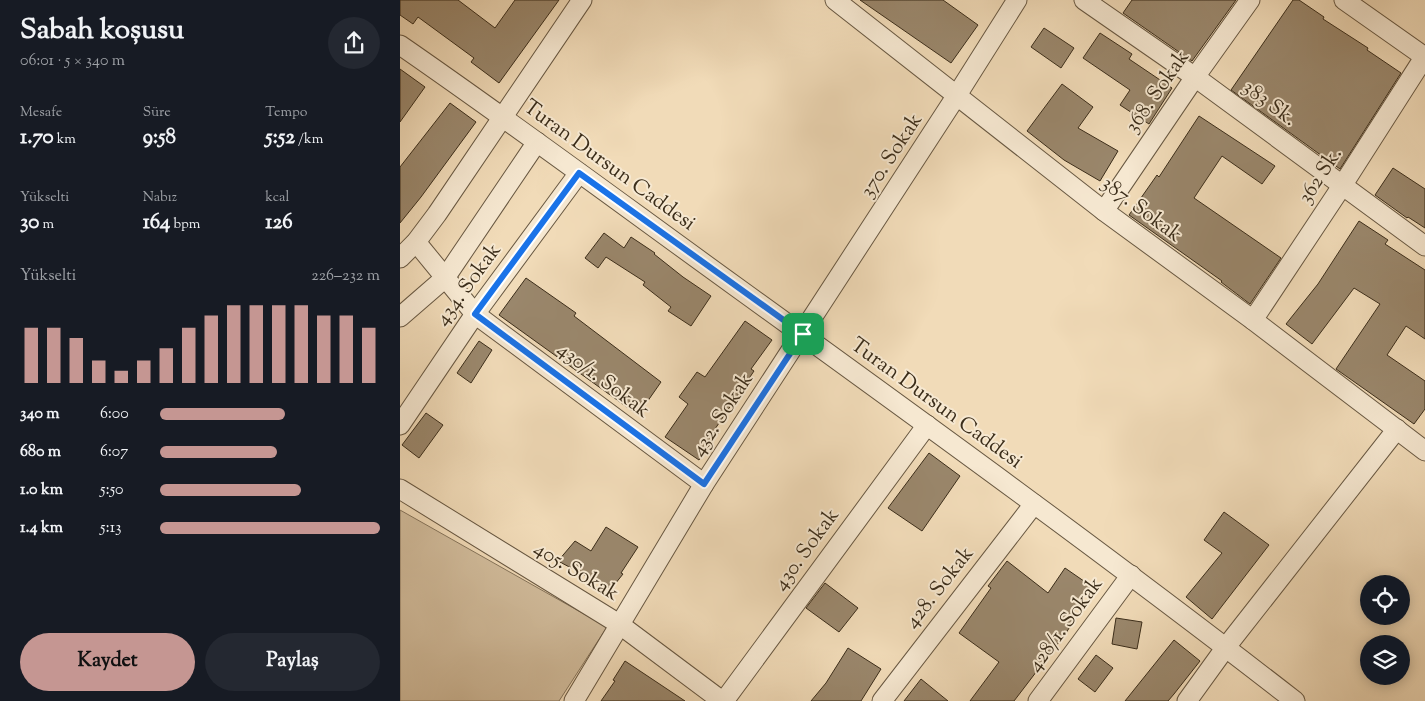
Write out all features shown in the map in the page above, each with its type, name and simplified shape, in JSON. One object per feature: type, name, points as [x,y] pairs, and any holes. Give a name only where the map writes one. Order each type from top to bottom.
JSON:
[{"type":"street","points":[[400,258],[416,242],[504,117],[582,0]]},
{"type":"street","name":"387. Sokak","points":[[834,0],[1104,210],[1425,451]]},
{"type":"street","name":"370. Sokak","points":[[803,334],[958,96],[1017,0]]},
{"type":"street","name":"383 Sk.","points":[[1084,0],[1195,77],[1425,246]]},
{"type":"street","name":"368. Sokak","points":[[1104,210],[1250,0]]},
{"type":"street","points":[[1344,0],[1425,56]]},
{"type":"street","name":"Turan Dursun Caddesi","points":[[400,45],[504,117],[803,334],[1131,575],[1295,701]]},
{"type":"street","name":"362 Sk.","points":[[1253,320],[1425,56]]},
{"type":"street","points":[[400,317],[444,278],[537,142]]},
{"type":"street","name":"434. Sokak","points":[[400,425],[475,314],[579,173]]},
{"type":"street","name":"430/1. Sokak","points":[[416,242],[475,314],[704,484]]},
{"type":"street","name":"432. Sokak","points":[[574,701],[704,484],[803,334]]},
{"type":"street","name":"430. Sokak","points":[[723,701],[927,425]]},
{"type":"street","points":[[1187,701],[1226,647],[1397,429]]},
{"type":"street","name":"405. Sokak","points":[[400,490],[619,624],[723,701]]},
{"type":"street","name":"428. Sokak","points":[[882,701],[1034,504]]},
{"type":"street","name":"428/1. Sokak","points":[[1038,701],[1131,575]]},
{"type":"shaded area","points":[[400,510],[607,627],[559,701],[400,701]]},
{"type":"building","points":[[400,0],[458,0],[495,28],[515,0],[559,0],[499,83],[471,62],[474,58],[418,17],[413,24],[400,15]]},
{"type":"building","points":[[860,0],[943,0],[978,25],[951,63]]},
{"type":"building","points":[[1132,0],[1236,0],[1192,61],[1123,13]]},
{"type":"building","points":[[1293,0],[1299,0],[1401,73],[1340,169],[1231,90]]},
{"type":"building","points":[[1044,28],[1074,48],[1061,68],[1031,47]]},
{"type":"building","points":[[1100,33],[1132,54],[1129,59],[1172,88],[1149,124],[1120,105],[1130,90],[1083,58]]},
{"type":"building","points":[[400,69],[425,87],[400,122]]},
{"type":"building","points":[[1062,84],[1093,107],[1078,128],[1118,151],[1100,181],[1064,160],[1027,131]]},
{"type":"building","points":[[450,103],[476,122],[400,223],[400,167]]},
{"type":"building","points":[[1199,116],[1275,166],[1262,184],[1222,156],[1194,198],[1281,258],[1250,304],[1222,281],[1129,215],[1157,175],[1159,177]]},
{"type":"building","points":[[1393,168],[1425,189],[1425,228],[1407,218],[1375,195]]},
{"type":"building","points":[[1359,221],[1388,240],[1385,244],[1425,270],[1425,339],[1406,326],[1387,355],[1425,381],[1425,409],[1414,424],[1336,369],[1380,304],[1354,288],[1312,344],[1286,324],[1318,284]]},
{"type":"building","points":[[604,233],[624,248],[631,237],[711,296],[691,326],[668,311],[671,307],[643,285],[645,282],[606,257],[598,268],[585,258]]},
{"type":"building","points":[[526,278],[576,313],[574,316],[661,382],[638,415],[499,315]]},
{"type":"building","points":[[745,321],[772,340],[751,369],[754,371],[715,429],[719,432],[699,460],[665,437],[688,404],[679,397],[697,372],[705,377]]},
{"type":"building","points":[[479,341],[492,350],[471,383],[457,373]]},
{"type":"building","points":[[426,413],[443,425],[419,458],[402,445]]},
{"type":"building","points":[[929,453],[960,476],[922,531],[888,508]]},
{"type":"building","points":[[1224,512],[1269,545],[1212,619],[1186,597],[1222,553],[1204,540]]},
{"type":"building","points":[[606,527],[638,547],[621,573],[623,574],[611,589],[558,561],[575,541],[591,551]]},
{"type":"building","points":[[1007,561],[1048,593],[1065,568],[1091,586],[1071,615],[1076,617],[1066,633],[1014,701],[970,701],[999,662],[959,633],[991,588],[988,586]]},
{"type":"building","points":[[825,583],[858,608],[839,632],[806,608]]},
{"type":"building","points":[[1116,618],[1142,622],[1137,649],[1112,644]]},
{"type":"building","points":[[1174,640],[1200,661],[1174,694],[1168,701],[1125,701]]},
{"type":"building","points":[[848,648],[881,669],[861,701],[811,701],[826,683]]},
{"type":"building","points":[[1096,655],[1113,668],[1095,692],[1078,679]]},
{"type":"building","points":[[625,661],[685,701],[601,701],[615,681],[613,680]]},
{"type":"building","points":[[921,679],[948,701],[904,701]]},
{"type":"route","points":[[579,173],[803,334],[704,484],[475,314],[579,173]]}]
